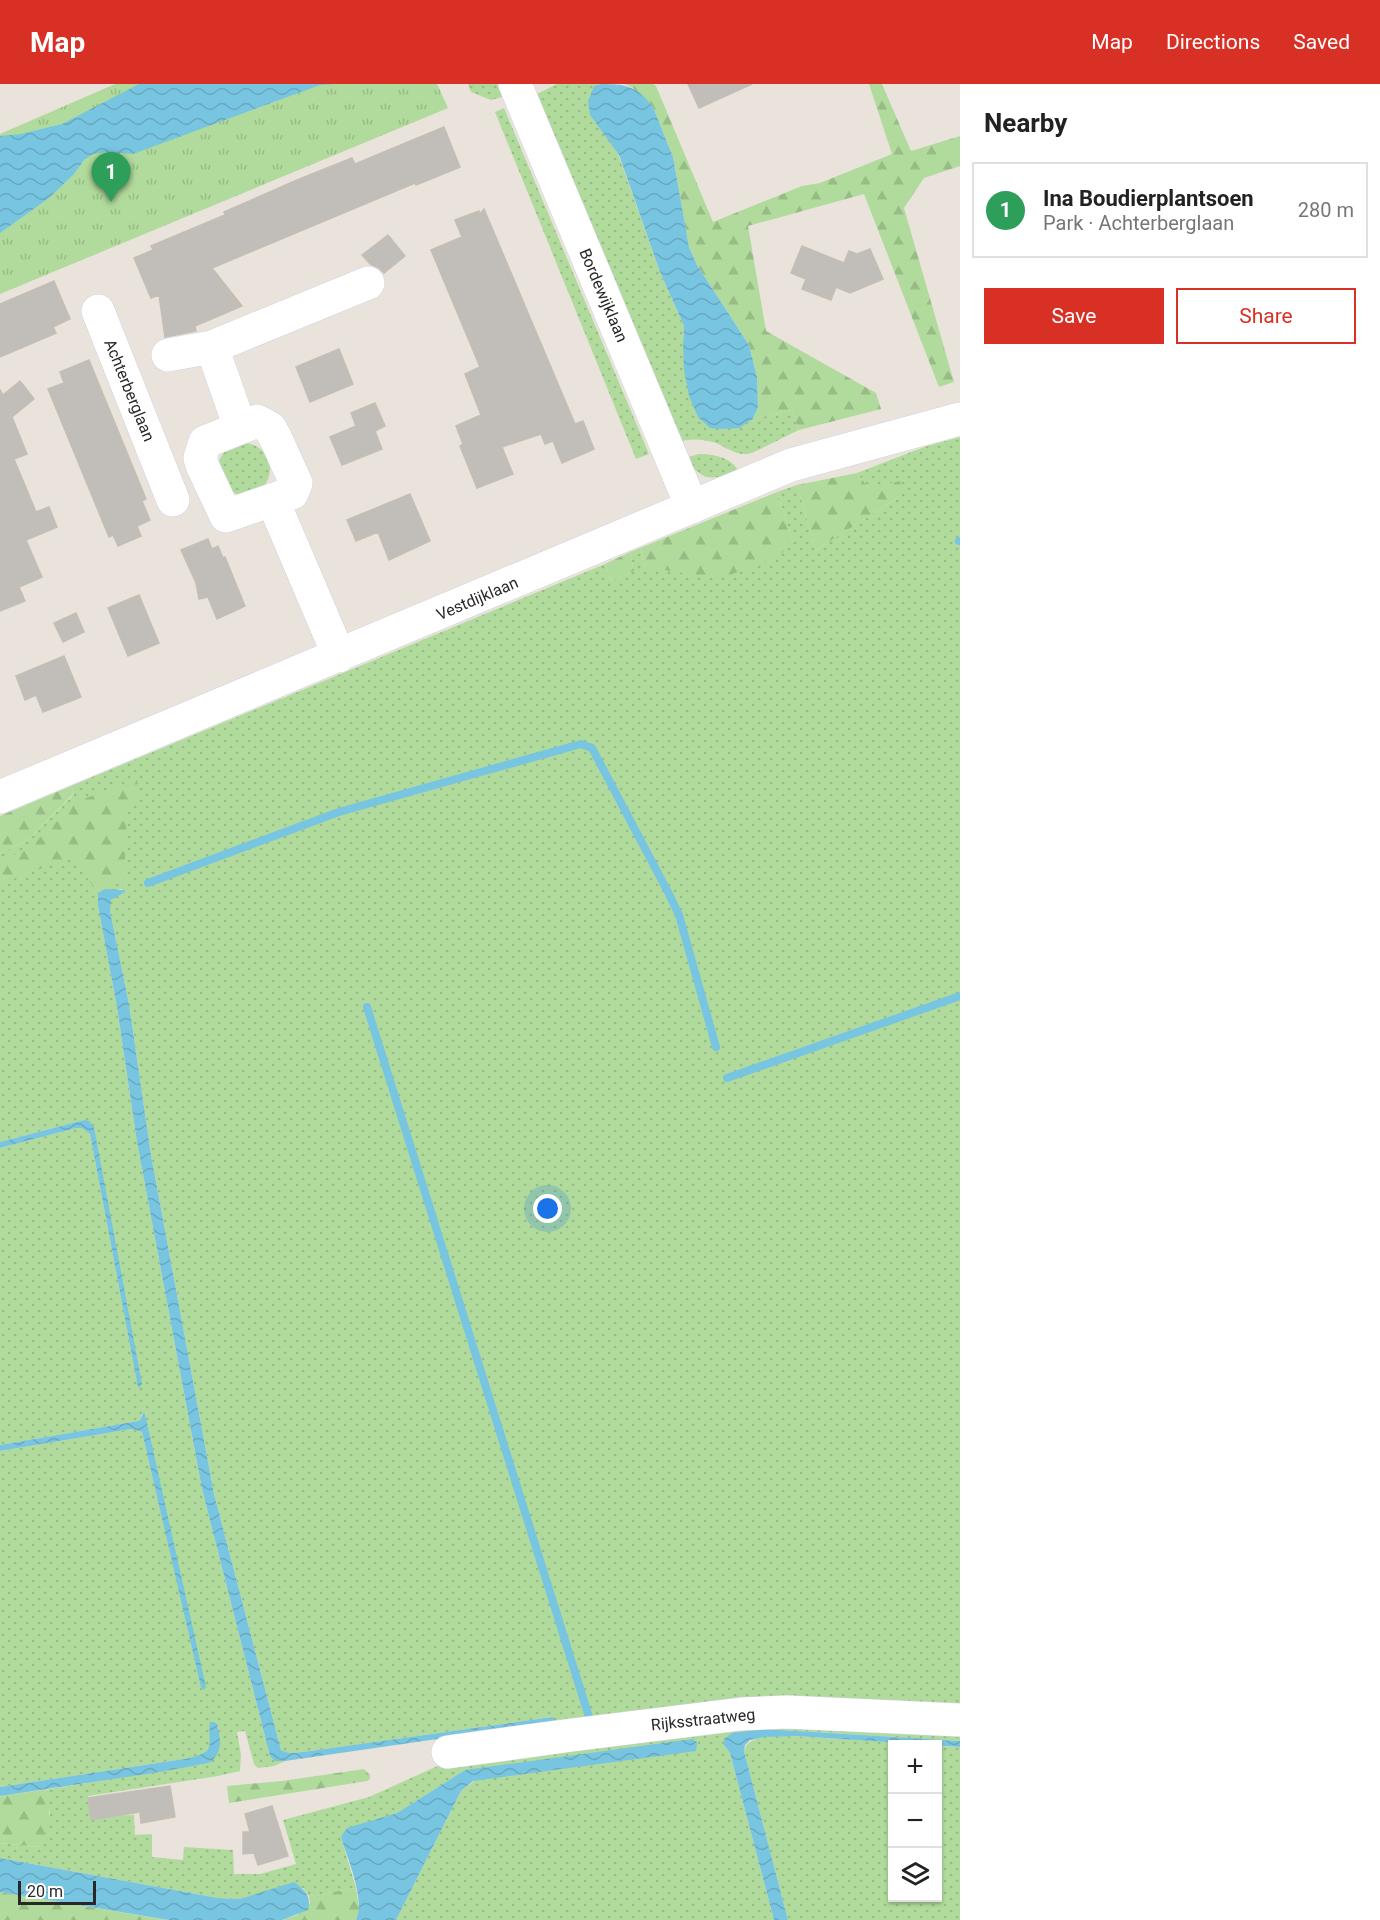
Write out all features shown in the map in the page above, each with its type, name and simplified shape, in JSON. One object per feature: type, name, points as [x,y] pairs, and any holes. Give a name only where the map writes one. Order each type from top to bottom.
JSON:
[{"type":"street","name":"Bordewijklaan","points":[[515,84],[692,507]]},
{"type":"street","points":[[168,355],[212,347],[369,283]]},
{"type":"street","name":"Achterberglaan","points":[[98,311],[173,500]]},
{"type":"street","points":[[212,347],[240,427]]},
{"type":"street","name":"Vestdijklaan","points":[[0,797],[791,465],[960,419]]},
{"type":"street","points":[[257,421],[270,428],[296,483],[292,493],[226,516],[200,458],[205,442],[257,421]]},
{"type":"street","points":[[161,468],[200,458]]},
{"type":"street","points":[[273,501],[339,656]]},
{"type":"street","name":"Rijksstraatweg","points":[[448,1752],[741,1714],[787,1712],[960,1720]]},
{"type":"green space","points":[[115,84],[437,84],[448,108],[0,294],[0,134]]},
{"type":"green space","points":[[468,84],[497,84],[502,97],[491,100],[471,92]]},
{"type":"green space","points":[[557,84],[601,84],[594,86],[660,272],[684,326],[683,345],[738,428],[753,419],[792,410],[799,430],[747,454],[706,441],[679,442],[535,95]]},
{"type":"green space","points":[[625,84],[653,84],[656,86],[713,222],[802,186],[820,183],[892,154],[869,84],[882,84],[911,151],[960,136],[960,166],[924,178],[904,208],[954,382],[939,387],[864,194],[748,226],[766,331],[876,393],[881,409],[799,430],[792,410],[753,419],[758,407],[757,377],[749,345],[697,265],[689,247],[673,157],[653,107],[633,88]]},
{"type":"green space","points":[[504,108],[649,454],[636,459],[495,112]]},
{"type":"green space","points":[[960,437],[960,1703],[554,1722],[552,1717],[303,1752],[289,1753],[281,1750],[214,1494],[151,1155],[129,1004],[110,911],[110,900],[123,889],[119,889],[98,906],[117,1007],[137,1142],[202,1489],[270,1756],[275,1761],[285,1761],[274,1766],[258,1768],[254,1764],[245,1731],[237,1732],[241,1755],[240,1771],[88,1796],[92,1817],[134,1815],[135,1835],[152,1834],[152,1857],[183,1860],[184,1847],[233,1850],[234,1874],[260,1874],[296,1864],[283,1820],[369,1797],[453,1759],[704,1723],[960,1725],[960,1741],[764,1729],[724,1745],[730,1753],[774,1920],[396,1920],[461,1791],[474,1781],[465,1770],[397,1813],[373,1821],[341,1837],[356,1888],[309,1896],[303,1888],[240,1899],[218,1898],[0,1858],[0,1843],[39,1847],[50,1814],[48,1802],[50,1789],[209,1763],[214,1722],[210,1723],[211,1745],[203,1755],[0,1787],[0,1451],[131,1429],[142,1432],[202,1689],[145,1414],[142,1413],[138,1421],[0,1445],[0,1148],[76,1128],[82,1128],[90,1134],[138,1386],[94,1127],[84,1120],[0,1142],[0,853],[27,841],[74,794],[71,786],[605,564],[611,581],[634,571],[630,552],[640,548],[646,567],[793,542],[777,492],[797,485],[816,550],[902,495],[869,488],[857,473],[924,447]]},
{"type":"green space","points":[[239,443],[249,443],[263,450],[270,469],[263,488],[249,495],[239,495],[229,491],[222,484],[218,474],[218,464],[222,454],[229,447]]},
{"type":"green space","points":[[699,454],[721,457],[738,470],[715,477],[703,475],[697,472],[685,458]]},
{"type":"green space","points":[[857,473],[869,488],[900,481],[902,495],[816,550],[797,485]]},
{"type":"green space","points":[[777,492],[793,542],[778,557],[719,579],[646,567],[640,548]]},
{"type":"green space","points":[[630,552],[634,571],[611,581],[605,564]]},
{"type":"green space","points":[[137,779],[139,793],[127,813],[124,881],[98,893],[72,857],[0,884],[0,862],[30,847],[78,801]]},
{"type":"green space","points":[[71,786],[74,793],[27,841],[0,853],[0,816]]},
{"type":"green space","points":[[774,1736],[888,1742],[888,1902],[942,1902],[942,1746],[960,1747],[960,1920],[788,1920],[744,1751],[747,1745],[758,1738]]},
{"type":"green space","points":[[364,1769],[370,1775],[367,1781],[229,1803],[227,1786],[282,1781]]},
{"type":"green space","points":[[50,1789],[47,1831],[39,1847],[0,1843],[0,1796]]},
{"type":"green space","points":[[356,1888],[360,1913],[356,1920],[282,1920],[297,1915],[310,1903],[309,1896]]},
{"type":"green space","points":[[0,1892],[156,1918],[169,1920],[0,1920]]},
{"type":"water","points":[[139,84],[334,84],[320,85],[133,154],[105,152],[93,154],[84,160],[74,174],[49,198],[0,233],[0,136],[21,134],[62,124]]},
{"type":"water","points":[[601,84],[624,86],[636,90],[653,107],[673,157],[689,247],[697,265],[749,345],[757,377],[758,407],[753,419],[739,428],[710,428],[698,417],[689,396],[684,370],[684,326],[660,272],[619,155],[590,115],[588,101],[594,86]]},
{"type":"water","points":[[105,889],[125,890],[111,900],[110,911],[129,1004],[151,1155],[214,1494],[281,1750],[289,1753],[303,1752],[552,1717],[554,1722],[285,1761],[275,1761],[270,1756],[202,1489],[137,1142],[117,1007],[98,906],[98,893]]},
{"type":"water","points":[[84,1120],[89,1121],[94,1127],[142,1384],[140,1387],[138,1387],[90,1134],[82,1128],[76,1128],[0,1148],[0,1142]]},
{"type":"water","points":[[143,1413],[206,1687],[204,1690],[201,1687],[142,1432],[131,1429],[0,1451],[0,1445],[138,1421]]},
{"type":"water","points":[[210,1722],[217,1724],[220,1740],[217,1755],[209,1763],[0,1796],[0,1787],[190,1758],[205,1753],[209,1746]]},
{"type":"water","points":[[764,1729],[960,1741],[960,1747],[942,1746],[942,1740],[888,1740],[888,1742],[796,1736],[750,1740],[745,1745],[744,1751],[788,1920],[774,1920],[730,1753],[724,1745],[724,1739],[732,1733]]},
{"type":"water","points":[[692,1739],[697,1742],[696,1751],[473,1781],[461,1791],[396,1920],[356,1920],[359,1902],[341,1837],[347,1828],[397,1813],[465,1770]]},
{"type":"water","points":[[0,1858],[218,1898],[240,1899],[294,1882],[306,1893],[309,1905],[308,1910],[282,1920],[169,1920],[0,1892]]},
{"type":"building","points":[[688,84],[752,84],[699,108]]},
{"type":"building","points":[[444,127],[460,167],[416,185],[415,183],[212,268],[242,306],[195,326],[196,331],[165,337],[159,295],[151,298],[134,258],[153,250],[151,246],[225,215],[224,212],[297,180],[352,158],[355,164]]},
{"type":"building","points":[[484,209],[575,424],[583,421],[594,449],[562,463],[553,441],[545,444],[541,434],[502,447],[513,474],[477,488],[460,446],[463,444],[456,426],[481,415],[465,374],[480,367],[431,250],[462,237],[455,220],[479,211],[480,214]]},
{"type":"building","points":[[388,235],[405,256],[384,273],[370,264],[362,255]]},
{"type":"building","points":[[802,246],[844,263],[849,251],[857,254],[870,249],[883,279],[850,293],[836,287],[831,300],[802,289],[806,279],[791,273]]},
{"type":"building","points":[[54,281],[70,319],[53,327],[56,333],[0,357],[0,304]]},
{"type":"building","points":[[339,349],[353,384],[310,402],[296,367]]},
{"type":"building","points":[[89,360],[146,499],[142,501],[150,520],[137,526],[141,536],[118,546],[113,535],[109,537],[48,389],[64,383],[60,372]]},
{"type":"building","points":[[20,381],[34,399],[12,417],[27,454],[14,459],[36,512],[49,507],[57,527],[26,540],[42,577],[19,587],[25,601],[0,611],[0,390],[3,395]]},
{"type":"building","points":[[375,403],[385,426],[375,431],[382,449],[342,465],[330,437],[356,426],[351,413]]},
{"type":"building","points":[[410,494],[430,541],[389,560],[378,532],[356,541],[347,520]]},
{"type":"building","points":[[208,539],[212,549],[218,546],[223,558],[225,557],[245,606],[217,619],[208,597],[199,599],[196,583],[181,550]]},
{"type":"building","points":[[139,595],[159,643],[128,656],[108,608]]},
{"type":"building","points":[[76,613],[84,632],[63,642],[54,623]]},
{"type":"building","points":[[64,656],[81,697],[43,712],[36,695],[25,700],[16,676]]},
{"type":"building","points":[[170,1786],[175,1817],[141,1823],[140,1812],[91,1820],[88,1798]]},
{"type":"building","points":[[272,1806],[288,1856],[258,1865],[254,1853],[243,1854],[243,1832],[250,1832],[245,1814]]},
{"type":"waterway","points":[[148,883],[339,812],[581,744],[592,748],[679,915],[716,1047]]},
{"type":"waterway","points":[[727,1078],[960,996]]},
{"type":"waterway","points":[[367,1007],[589,1717]]},
{"type":"place","name":"Ina Boudierplantsoen","points":[[111,202]]}]
